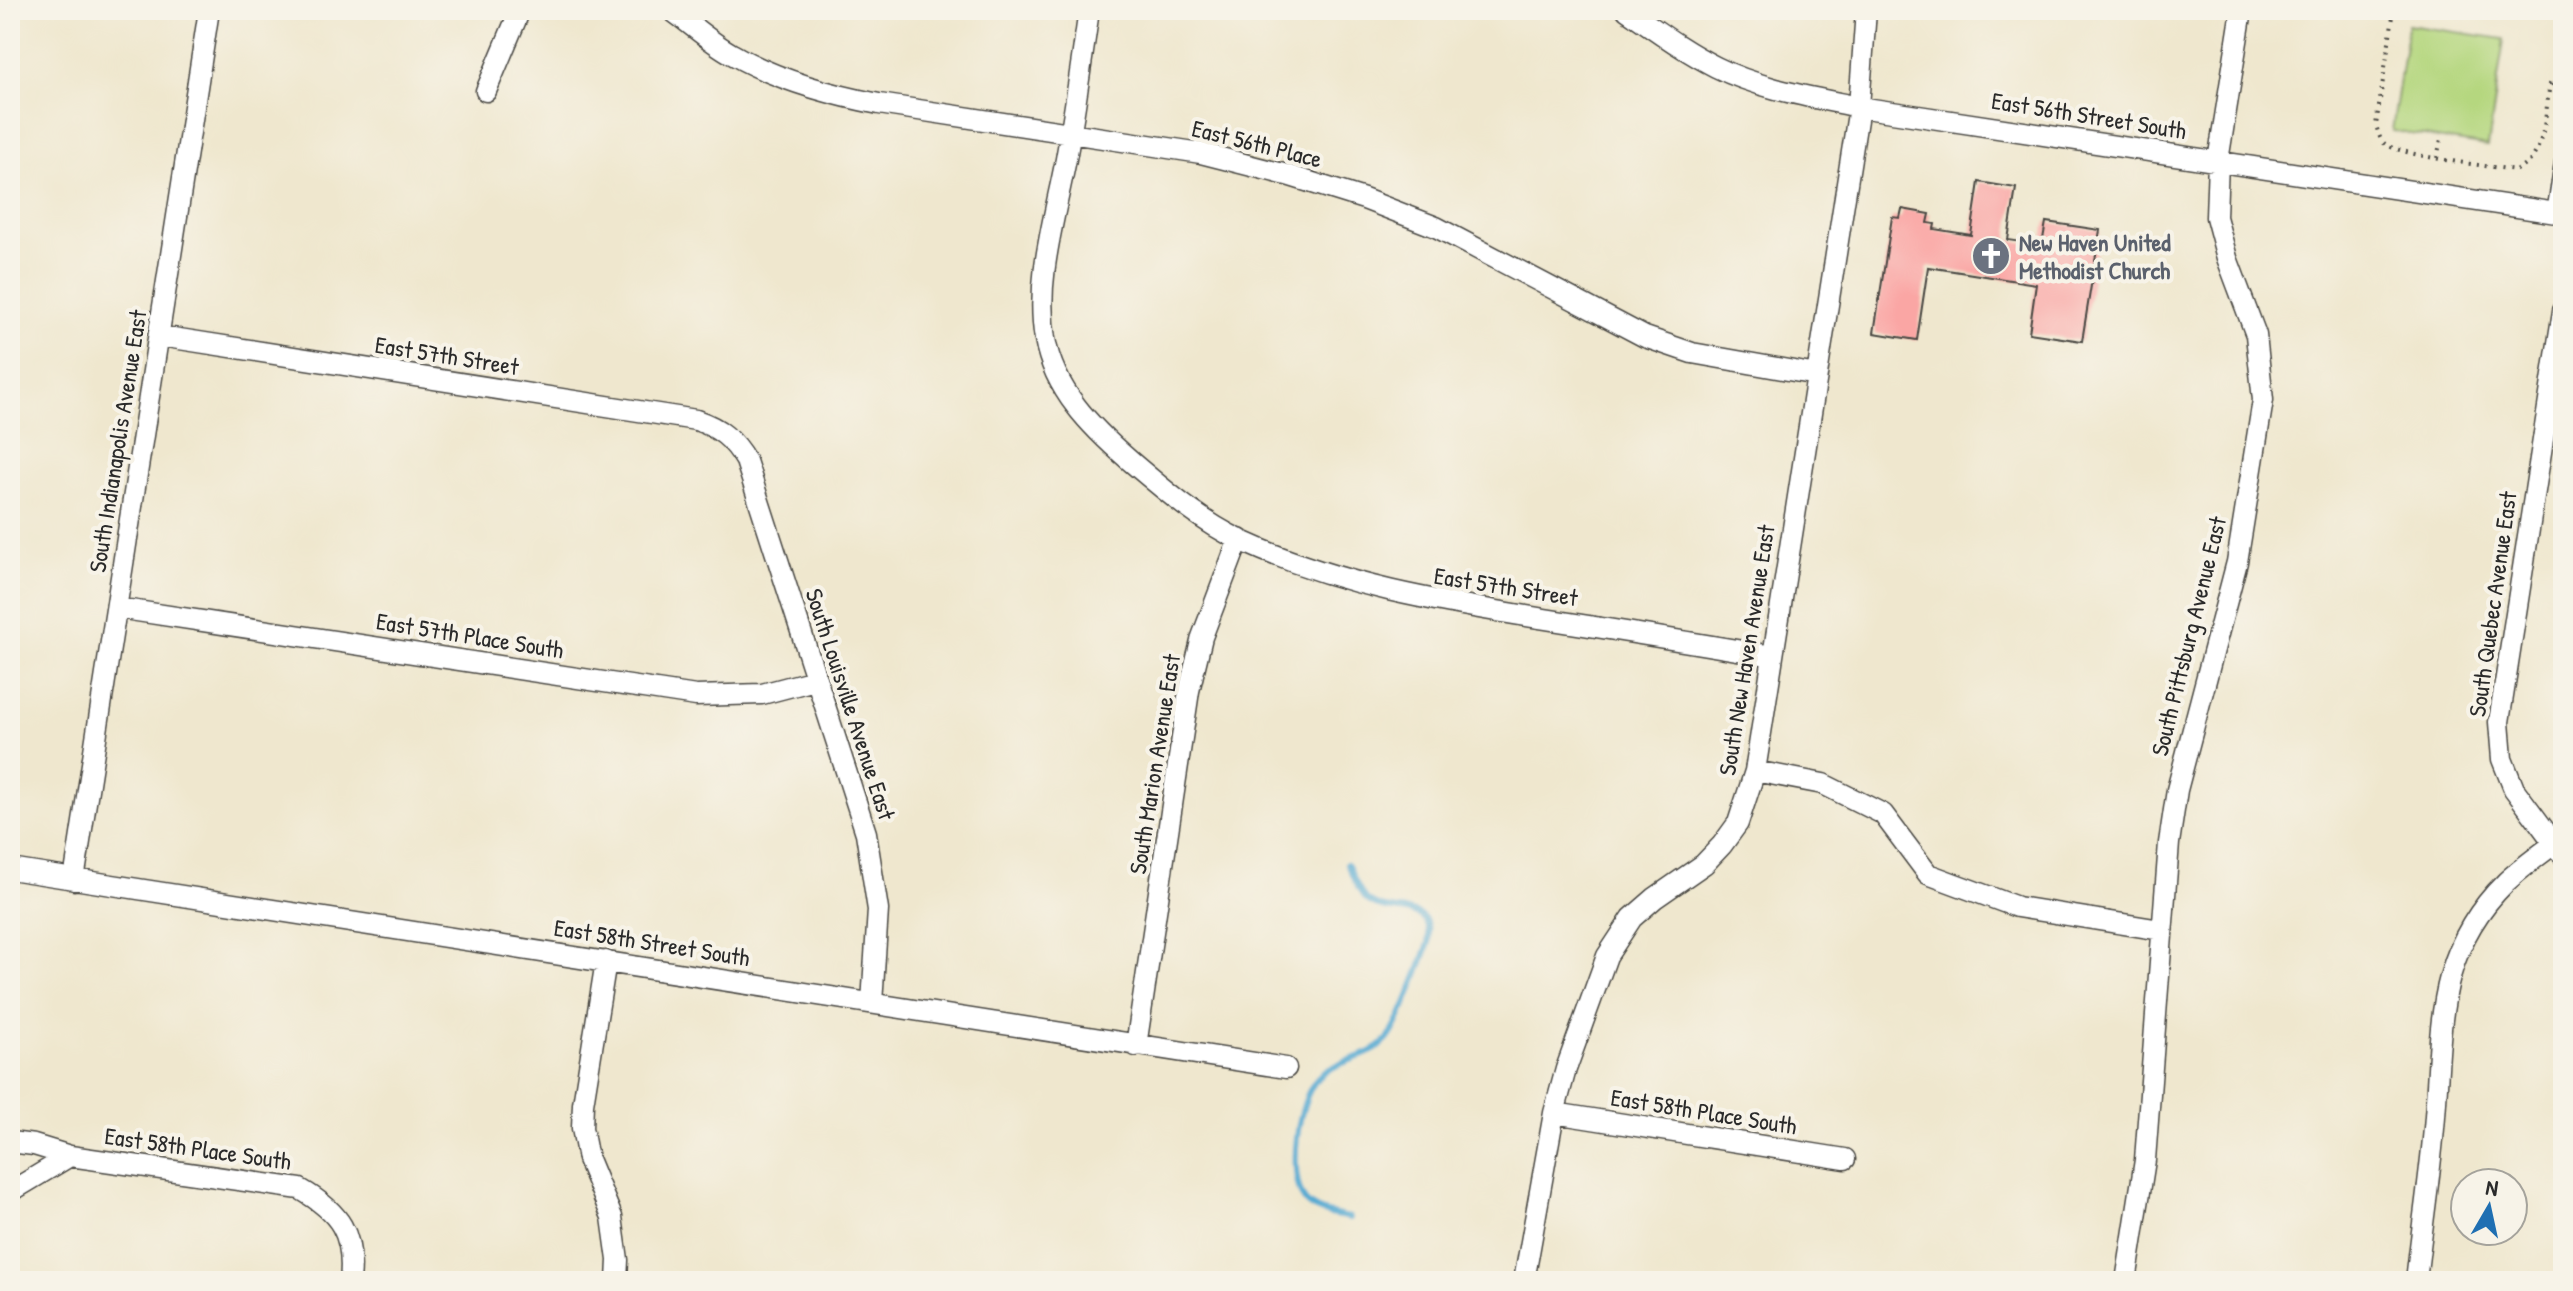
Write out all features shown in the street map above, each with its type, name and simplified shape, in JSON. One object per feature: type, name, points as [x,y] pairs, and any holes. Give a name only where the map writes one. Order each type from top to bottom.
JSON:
[{"type":"street","name":"South Indianapolis Avenue East","points":[[74,880],[209,10]]},
{"type":"street","points":[[486,91],[520,10]]},
{"type":"street","name":"East 56th Place","points":[[671,10],[731,54],[829,94],[1201,153],[1287,175],[1364,199],[1436,227],[1645,337],[1692,353],[1817,375]]},
{"type":"street","points":[[1089,10],[1071,132],[1045,271],[1042,313],[1050,362],[1077,410],[1098,433],[1164,490],[1239,539]]},
{"type":"street","name":"East 56th Street South","points":[[1627,10],[1682,48],[1718,68],[1762,85],[1859,107],[2557,214]]},
{"type":"street","name":"South New Haven Avenue East","points":[[1524,1281],[1554,1113],[1566,1069],[1603,967],[1618,936],[1632,918],[1704,864],[1722,845],[1738,823],[1755,771],[1859,107],[1866,10]]},
{"type":"street","name":"South Pittsburg Avenue East","points":[[2126,1281],[2145,1160],[2161,930],[2177,790],[2237,562],[2263,400],[2256,335],[2227,258],[2216,217],[2218,161],[2242,10]]},
{"type":"street","name":"South Quebec Avenue East","points":[[2416,1281],[2446,989],[2457,956],[2476,918],[2506,882],[2558,850],[2514,789],[2502,759],[2499,722],[2563,311]]},
{"type":"street","name":"East 57th Street","points":[[160,336],[696,420],[724,432]]},
{"type":"street","name":"South Louisville Avenue East","points":[[724,432],[737,445],[746,461],[866,833],[878,910],[872,1003]]},
{"type":"street","name":"East 57th Street","points":[[1239,539],[1296,563],[1380,590],[1772,656]]},
{"type":"street","name":"South Marion Avenue East","points":[[1136,1046],[1189,691],[1202,637],[1239,539]]},
{"type":"street","name":"East 57th Place South","points":[[117,608],[696,696],[762,694],[815,680]]},
{"type":"street","points":[[1755,771],[1823,784],[1883,814],[1928,874],[2017,907],[2161,930]]},
{"type":"street","name":"East 58th Street South","points":[[10,869],[1286,1068]]},
{"type":"street","points":[[606,961],[583,1104],[582,1128],[588,1159],[612,1217],[618,1260],[617,1281]]},
{"type":"street","name":"East 58th Place South","points":[[1554,1113],[1845,1159]]},
{"type":"street","name":"East 58th Place South","points":[[10,1142],[34,1145],[70,1156],[300,1189],[326,1204],[347,1231],[352,1263],[350,1281]]},
{"type":"street","name":"East 58th Place South","points":[[10,1192],[70,1156]]},
{"type":"lane","points":[[2557,214],[2563,143]]},
{"type":"path","points":[[2394,10],[2378,112],[2378,135],[2393,148],[2517,170],[2526,166],[2539,147],[2550,84]]},
{"type":"path","points":[[2550,84],[2563,79]]},
{"type":"path","points":[[2550,84],[2563,88]]},
{"type":"path","points":[[2437,158],[2441,139]]},
{"type":"green space","points":[[2408,25],[2504,39],[2488,146],[2392,131]]},
{"type":"building","name":"New Haven United Methodist Church","points":[[1979,182],[2016,188],[2008,240],[2042,245],[2046,222],[2100,230],[2082,341],[2029,333],[2036,284],[1928,267],[1917,340],[1874,333],[1892,217],[1900,218],[1902,209],[1930,214],[1928,223],[1935,224],[1934,229],[1971,235]]},
{"type":"waterway","points":[[1347,864],[1366,899],[1379,907],[1418,914],[1429,929],[1429,943],[1392,1033],[1380,1047],[1335,1066],[1318,1078],[1311,1088],[1300,1120],[1296,1175],[1305,1201],[1326,1213],[1350,1218]]},
{"type":"place","name":"New Haven United Methodist Church","points":[[1991,256]]}]
